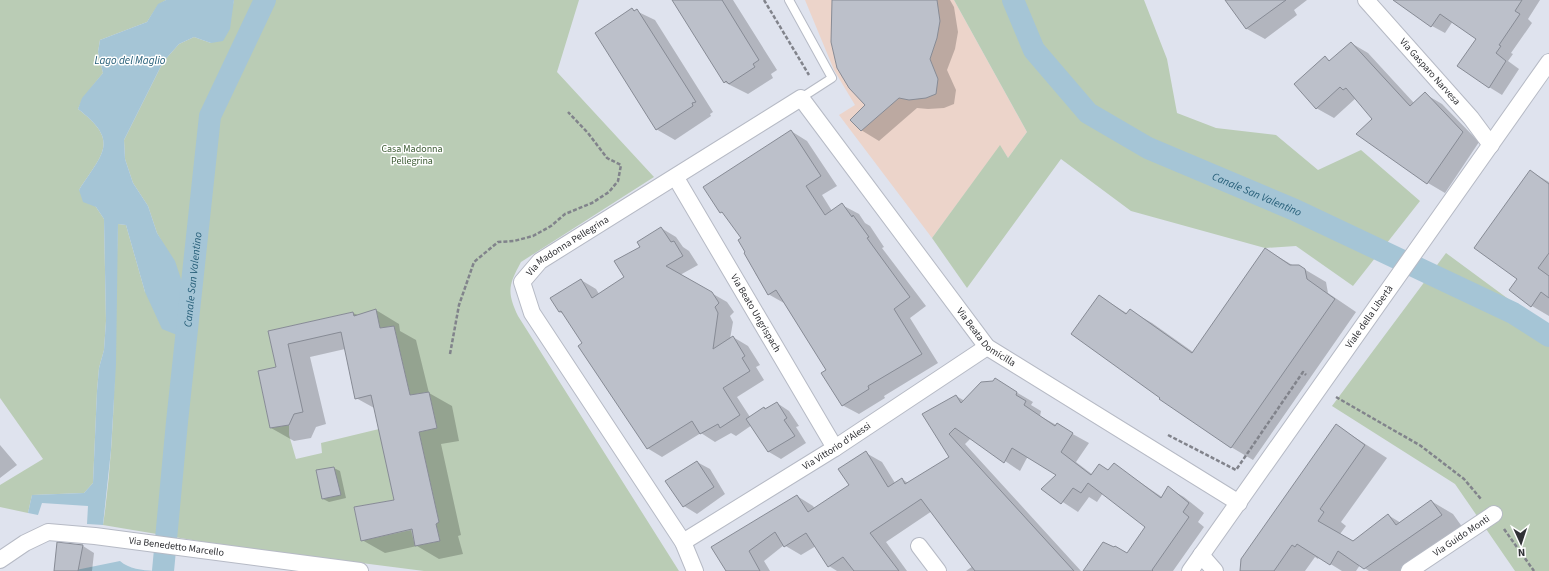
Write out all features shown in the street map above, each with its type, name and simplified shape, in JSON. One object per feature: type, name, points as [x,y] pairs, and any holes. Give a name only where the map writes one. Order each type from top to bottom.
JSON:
[{"type":"street","name":"Via Gasparo Narvesa","points":[[1366,0],[1492,145]]},
{"type":"street","name":"Viale della Libertà","points":[[1190,571],[1492,145],[1549,62]]},
{"type":"street","name":"Via Madonna Pellegrina","points":[[695,571],[682,542],[532,313],[522,282],[540,262],[676,178],[801,98]]},
{"type":"street","name":"Via Beata Domicilla","points":[[801,98],[987,347],[1239,503]]},
{"type":"street","name":"Via Beato Ungrispach","points":[[676,178],[835,448]]},
{"type":"street","name":"Via Vittorio d'Alessi","points":[[682,542],[835,448],[987,347]]},
{"type":"street","name":"Via Guido Monti","points":[[1409,571],[1494,514]]},
{"type":"street","name":"Via Benedetto Marcello","points":[[0,560],[25,543],[48,532],[95,536],[360,571]]},
{"type":"street","points":[[919,546],[938,571]]},
{"type":"street","points":[[1201,555],[1215,571]]},
{"type":"lane","points":[[789,0],[832,78],[801,98]]},
{"type":"path","points":[[764,0],[816,88]]},
{"type":"path","points":[[450,354],[459,305],[474,262],[498,242],[514,241],[533,236],[551,226],[565,214],[592,203],[609,192],[618,181],[621,165],[607,158],[588,133],[568,112]]},
{"type":"path","points":[[1320,388],[1421,446],[1464,479],[1494,514],[1534,571]]},
{"type":"path","points":[[1166,434],[1236,470]]},
{"type":"shaded area","points":[[805,0],[954,0],[1027,132],[1008,158],[1000,146],[932,238],[839,115],[855,105],[834,70]]},
{"type":"green space","points":[[0,0],[166,0],[158,5],[147,22],[100,40],[98,52],[103,73],[83,98],[78,109],[91,120],[99,130],[103,139],[103,148],[100,157],[79,190],[96,207],[104,219],[106,321],[104,350],[99,368],[97,391],[93,483],[84,493],[32,495],[28,513],[0,507],[0,485],[43,459],[0,398]]},
{"type":"green space","name":"Casa Madonna Pellegrina","points":[[234,0],[579,0],[557,72],[654,177],[521,262],[511,283],[510,289],[512,301],[518,316],[679,571],[424,571],[228,546],[103,525],[111,450],[115,374],[118,224],[126,225],[145,292],[165,247],[157,233],[148,206],[133,183],[125,159],[124,140],[163,62],[179,44],[194,37],[211,43],[231,12]],"holes":[[[376,309],[380,328],[394,326],[410,395],[429,392],[437,428],[419,432],[439,522],[436,523],[440,541],[415,546],[411,530],[361,541],[354,507],[394,500],[379,429],[321,443],[322,453],[296,459],[289,435],[289,425],[270,428],[258,371],[276,367],[268,331],[353,312],[357,333]],[[334,467],[340,495],[323,499],[316,471]]]},
{"type":"green space","points":[[954,0],[1144,0],[1167,59],[1177,113],[1216,128],[1276,135],[1318,170],[1361,150],[1420,201],[1353,286],[1296,246],[1265,248],[1131,211],[1061,159],[967,288],[932,238],[1000,145],[1008,158],[1027,132]]},
{"type":"green space","points":[[1446,253],[1549,329],[1549,571],[1515,571],[1455,484],[1332,406]]},
{"type":"water","name":"Lago del Maglio","points":[[166,0],[234,0],[230,29],[223,41],[211,43],[194,37],[179,44],[163,62],[124,140],[125,159],[133,183],[148,206],[157,233],[175,261],[187,297],[187,319],[177,335],[162,329],[145,292],[126,225],[118,224],[116,364],[111,450],[103,525],[87,524],[88,506],[42,503],[38,515],[28,513],[32,495],[84,493],[93,483],[97,391],[99,368],[104,350],[106,321],[104,219],[96,207],[83,202],[79,190],[100,157],[103,148],[103,139],[99,130],[91,120],[78,109],[82,98],[103,73],[98,52],[100,40],[147,22],[158,4]]},
{"type":"water","points":[[120,561],[140,570],[154,571],[71,571]]},
{"type":"building","points":[[672,0],[722,0],[759,60],[753,64],[755,67],[729,84],[726,81],[724,83]]},
{"type":"building","points":[[832,0],[937,0],[940,21],[937,38],[930,59],[938,79],[936,94],[926,98],[909,100],[899,98],[861,131],[850,120],[865,105],[849,88],[837,68],[831,42]]},
{"type":"building","points":[[1225,0],[1286,0],[1246,29]]},
{"type":"building","points":[[1393,0],[1522,0],[1515,11],[1520,14],[1499,45],[1501,46],[1496,53],[1506,61],[1489,88],[1457,66],[1476,39],[1440,14],[1431,27]]},
{"type":"building","points":[[632,8],[634,11],[637,9],[696,102],[692,103],[693,106],[656,130],[595,33]]},
{"type":"building","points":[[1351,42],[1410,106],[1425,92],[1463,132],[1427,184],[1356,134],[1372,119],[1346,88],[1343,90],[1340,87],[1316,109],[1294,84],[1325,56],[1329,61]]},
{"type":"building","points":[[791,130],[821,176],[806,186],[825,215],[842,203],[869,237],[867,238],[910,297],[894,309],[922,354],[868,386],[869,389],[842,406],[821,373],[826,370],[776,290],[768,295],[744,253],[745,252],[738,240],[741,238],[722,212],[720,213],[703,187]]},
{"type":"building","points":[[1530,170],[1549,184],[1549,253],[1538,268],[1549,276],[1549,298],[1541,292],[1531,307],[1509,290],[1517,279],[1474,248]]},
{"type":"building","points":[[661,227],[671,242],[674,241],[683,256],[666,266],[712,292],[719,303],[715,307],[718,313],[713,349],[733,336],[745,356],[742,358],[750,371],[723,388],[740,415],[720,428],[718,424],[700,434],[692,421],[647,449],[578,346],[582,343],[561,311],[559,312],[550,298],[581,279],[592,298],[624,277],[614,261],[640,247],[637,242]]},
{"type":"building","points":[[1265,248],[1290,265],[1299,265],[1305,269],[1307,279],[1335,299],[1231,448],[1159,399],[1160,398],[1071,334],[1099,295],[1126,314],[1130,309],[1192,353]]},
{"type":"building","points":[[376,309],[380,328],[394,326],[410,395],[429,392],[437,428],[419,432],[439,522],[436,524],[440,541],[415,546],[412,529],[361,541],[354,507],[394,500],[371,395],[355,399],[341,332],[288,344],[303,412],[294,414],[289,425],[270,428],[258,371],[276,367],[268,331],[353,312],[354,316]]},
{"type":"building","points":[[995,378],[1017,392],[1016,395],[1026,401],[1024,405],[1055,426],[1057,423],[1073,433],[1061,452],[1091,475],[1099,464],[1108,470],[1114,463],[1161,498],[1168,486],[1189,503],[1183,512],[1189,517],[1152,570],[1153,571],[1083,571],[1103,542],[1114,547],[1115,546],[1127,553],[1145,527],[1088,483],[1081,493],[1073,488],[1061,504],[1041,489],[1056,475],[1012,448],[1004,463],[955,428],[949,434],[1074,571],[975,571],[921,499],[870,533],[899,571],[854,571],[843,557],[828,567],[806,533],[784,547],[775,532],[749,551],[760,571],[726,571],[711,547],[797,495],[808,512],[849,485],[838,469],[866,451],[888,487],[902,478],[905,484],[949,457],[922,414],[956,395],[961,403],[981,382],[993,381]]},
{"type":"building","points":[[777,402],[787,418],[784,420],[795,436],[768,452],[746,419],[764,407],[765,409]]},
{"type":"building","points":[[1336,424],[1365,445],[1320,509],[1324,512],[1318,521],[1353,541],[1388,514],[1396,525],[1431,500],[1442,515],[1364,569],[1338,551],[1330,565],[1297,544],[1295,547],[1292,545],[1274,571],[1240,571],[1241,559]]},
{"type":"building","points":[[697,461],[714,487],[683,507],[665,481]]},
{"type":"building","points":[[334,467],[341,495],[322,499],[316,470]]},
{"type":"building","points":[[57,542],[83,545],[78,571],[54,571]]},
{"type":"waterway","name":"Canale San Valentino","points":[[163,571],[177,422],[210,116],[265,0]]},
{"type":"waterway","name":"Canale San Valentino","points":[[1013,0],[1034,50],[1088,113],[1148,148],[1295,210],[1513,313],[1549,336]]}]
